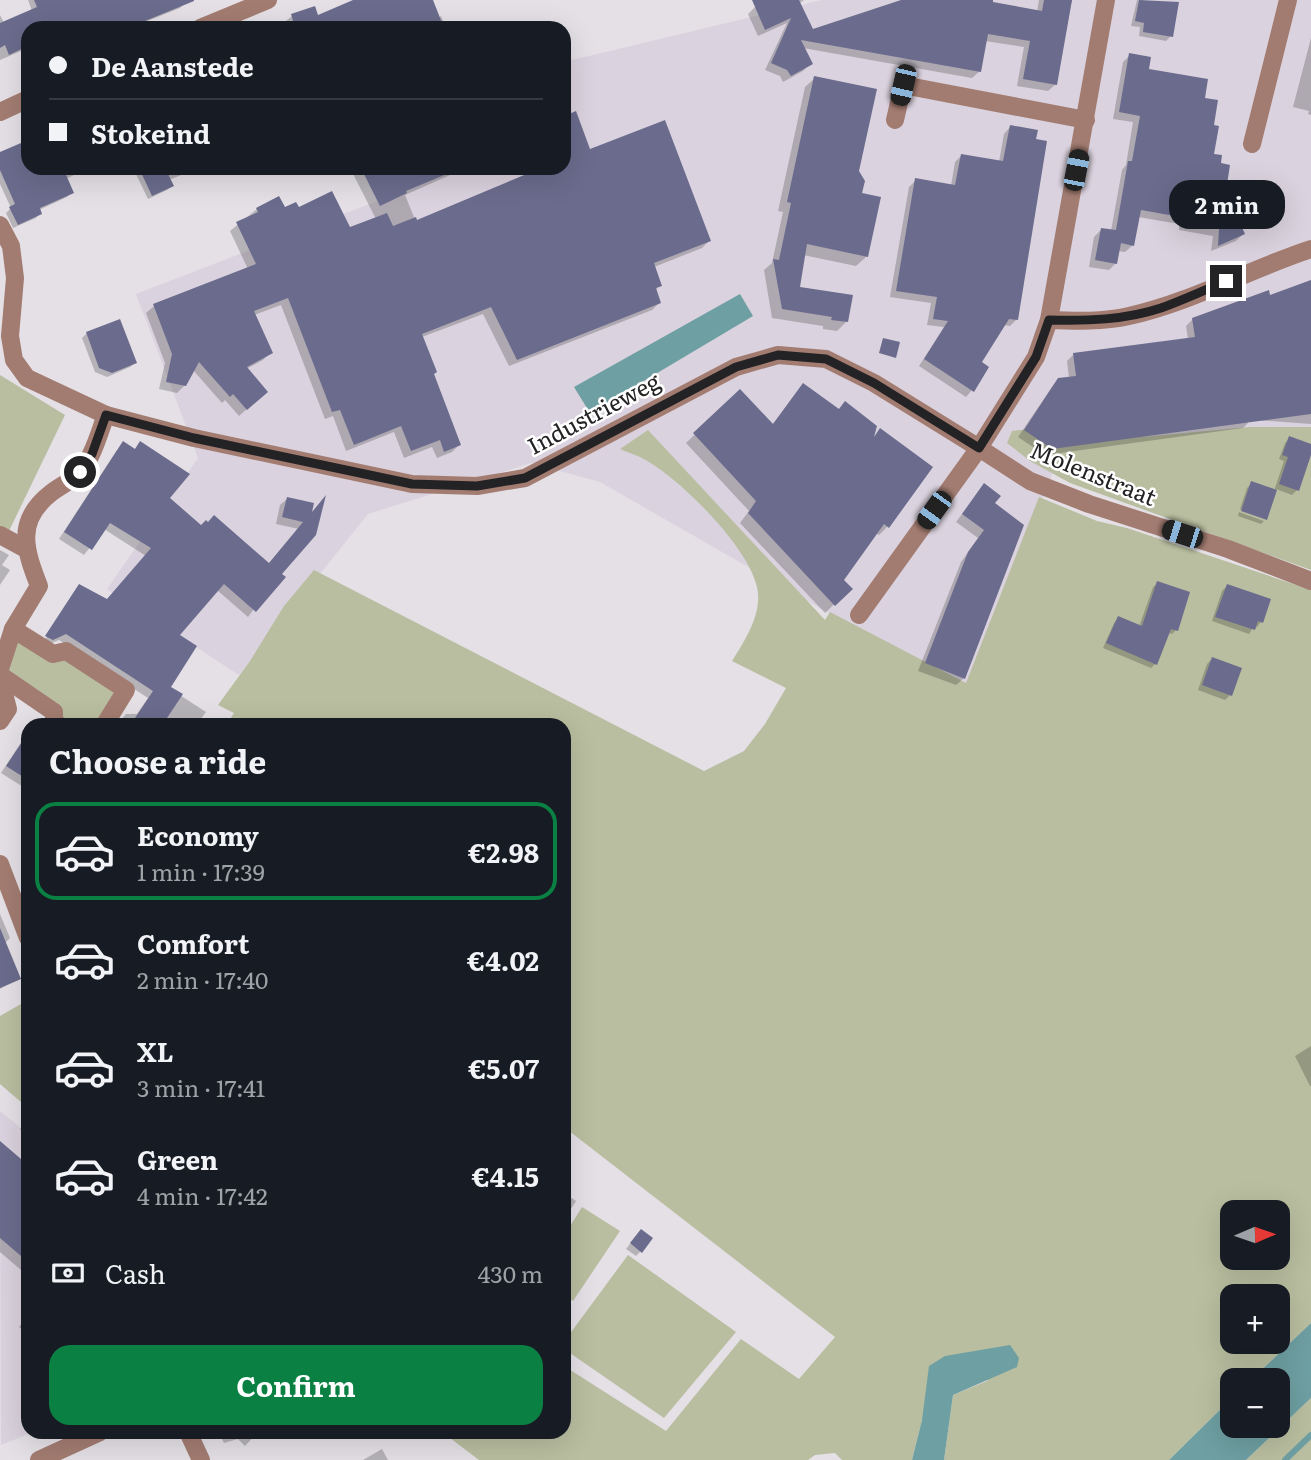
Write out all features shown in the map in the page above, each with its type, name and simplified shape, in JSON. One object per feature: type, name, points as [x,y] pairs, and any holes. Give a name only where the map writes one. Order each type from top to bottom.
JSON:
[{"type":"street","points":[[217,21],[268,0]]},
{"type":"street","points":[[859,615],[979,448],[1036,357],[1049,320],[1106,0]]},
{"type":"street","points":[[1252,144],[1288,0]]},
{"type":"street","points":[[895,120],[903,85],[1086,120]]},
{"type":"street","points":[[0,112],[21,102]]},
{"type":"street","name":"Industrieweg","points":[[0,225],[11,246],[15,278],[10,336],[14,360],[27,378],[106,415],[194,438],[412,484],[477,486],[525,478],[736,367],[778,355],[826,359],[874,383],[979,448]]},
{"type":"street","points":[[1049,320],[1087,321],[1126,317],[1160,308],[1270,262],[1311,249]]},
{"type":"street","points":[[1,660],[13,629],[39,586],[26,548],[25,533],[29,517],[40,502],[80,472],[92,454],[106,415]]},
{"type":"street","name":"Molenstraat","points":[[979,448],[1030,481],[1089,504],[1228,549],[1311,581]]},
{"type":"street","points":[[0,535],[26,548]]},
{"type":"street","points":[[13,629],[53,654],[66,650],[126,690],[109,718]]},
{"type":"street","points":[[0,676],[8,709],[0,721]]},
{"type":"street","points":[[0,676],[54,712],[54,718]]},
{"type":"street","points":[[0,864],[21,920]]},
{"type":"street","points":[[39,1460],[85,1439]]},
{"type":"street","points":[[191,1439],[201,1460]]},
{"type":"shaded area","points":[[822,0],[1311,0],[1311,436],[1055,467],[968,689],[844,622],[600,482],[531,463],[368,514],[239,675],[107,589],[198,458],[136,294],[445,175],[571,175],[571,60]]},
{"type":"shaded area","points":[[0,1111],[21,1128],[21,1437],[1,1445]]},
{"type":"green space","points":[[0,375],[65,415],[7,535],[0,531]]},
{"type":"green space","points":[[1085,423],[1087,442],[1250,427],[1311,427],[1311,570],[1070,483],[1030,461],[1007,443],[1012,431]]},
{"type":"green space","points":[[648,430],[825,620],[830,612],[966,683],[1039,497],[1097,521],[1127,528],[1311,590],[1311,1323],[1290,1343],[1290,1284],[1220,1284],[1220,1354],[1278,1354],[1264,1368],[1220,1368],[1220,1410],[1169,1460],[944,1460],[953,1395],[987,1381],[1010,1345],[922,1420],[912,1460],[842,1460],[835,1453],[815,1455],[808,1460],[479,1460],[451,1439],[571,1439],[571,1370],[666,1431],[741,1339],[799,1379],[835,1337],[571,1132],[571,718],[231,718],[234,713],[218,705],[250,661],[284,606],[314,570],[704,771],[744,751],[765,724],[786,688],[732,661],[752,626],[757,607],[757,587],[741,554],[713,517],[679,485],[649,462],[620,449]]},
{"type":"green space","points":[[18,640],[65,655],[117,688],[100,718],[63,718],[61,709],[6,671]]},
{"type":"green space","points":[[21,1004],[21,1102],[0,1084],[0,1016]]},
{"type":"green space","points":[[582,1207],[620,1231],[573,1301],[571,1300],[571,1225]]},
{"type":"green space","points":[[628,1255],[736,1332],[664,1418],[571,1354],[571,1332]]},
{"type":"green space","points":[[1311,1398],[1311,1460],[1246,1460],[1269,1438],[1290,1438],[1290,1418]]},
{"type":"water","points":[[740,294],[753,316],[590,413],[574,387]]},
{"type":"water","points":[[1311,1323],[1311,1398],[1290,1418],[1290,1368],[1264,1368],[1278,1354],[1290,1354],[1290,1343]]},
{"type":"water","points":[[1010,1345],[1019,1358],[1017,1367],[953,1395],[944,1460],[912,1460],[922,1420],[929,1366],[945,1356]]},
{"type":"water","points":[[1220,1410],[1220,1438],[1269,1438],[1246,1460],[1169,1460]]},
{"type":"building","points":[[34,0],[194,0],[145,21],[21,21],[21,49],[9,55],[5,45],[0,48],[0,23],[37,7]]},
{"type":"building","points":[[353,0],[433,0],[441,21],[293,21],[291,14],[315,6],[318,15]]},
{"type":"building","points":[[752,0],[799,0],[813,29],[901,0],[993,0],[1042,11],[1044,0],[1072,0],[1057,85],[1023,79],[1030,41],[988,34],[981,72],[801,40],[813,64],[791,76],[787,70],[771,63],[791,18],[765,30]]},
{"type":"building","points":[[1139,0],[1179,2],[1173,37],[1143,32],[1144,23],[1135,21]]},
{"type":"building","points":[[1129,53],[1151,57],[1149,69],[1208,79],[1205,98],[1218,100],[1214,125],[1219,126],[1214,154],[1222,155],[1221,163],[1230,165],[1222,217],[1235,212],[1245,234],[1218,246],[1219,229],[1185,223],[1186,218],[1141,210],[1134,246],[1121,243],[1117,264],[1095,260],[1101,228],[1116,230],[1128,161],[1132,161],[1140,116],[1119,112]]},
{"type":"building","points":[[814,76],[877,89],[859,171],[865,181],[862,193],[881,197],[868,257],[807,244],[800,287],[853,295],[848,322],[782,309],[773,259],[779,260],[791,203],[787,202]]},
{"type":"building","points":[[576,111],[590,149],[665,120],[711,241],[654,263],[662,286],[656,288],[661,303],[517,360],[491,307],[422,334],[461,445],[444,452],[440,440],[411,451],[401,426],[354,445],[340,410],[332,412],[288,298],[254,311],[273,353],[247,367],[268,392],[247,410],[233,394],[230,397],[199,362],[186,386],[166,382],[172,354],[153,304],[256,264],[236,222],[258,212],[256,208],[279,196],[285,207],[296,202],[299,207],[332,191],[350,227],[387,213],[393,226],[416,217],[417,220],[524,175],[571,175],[571,113]]},
{"type":"building","points":[[1010,125],[1038,130],[1036,139],[1047,141],[1018,320],[1009,319],[982,362],[989,367],[974,392],[924,359],[948,321],[933,319],[937,297],[896,291],[915,178],[955,185],[961,154],[1003,161]]},
{"type":"building","points":[[21,143],[21,175],[66,175],[74,193],[40,208],[42,214],[18,225],[9,207],[15,204],[0,170],[0,152]]},
{"type":"building","points":[[142,175],[168,175],[174,186],[152,196]]},
{"type":"building","points":[[364,175],[444,175],[406,191],[407,193],[380,206]]},
{"type":"building","points":[[1311,280],[1311,414],[1052,449],[1024,430],[1058,378],[1076,376],[1073,353],[1195,337],[1192,318],[1269,290],[1270,295]]},
{"type":"building","points":[[120,319],[137,363],[112,373],[99,368],[86,332]]},
{"type":"building","points":[[883,338],[900,342],[896,358],[879,353]]},
{"type":"building","points":[[803,383],[839,409],[845,401],[877,426],[874,437],[880,428],[933,467],[889,528],[884,524],[844,580],[853,589],[835,606],[748,513],[756,501],[693,433],[740,389],[773,424]]},
{"type":"building","points":[[1289,436],[1311,444],[1311,455],[1299,491],[1279,484],[1288,457],[1282,455]]},
{"type":"building","points":[[123,441],[135,449],[140,441],[190,474],[170,498],[201,525],[214,515],[269,563],[303,522],[282,517],[287,497],[314,503],[312,512],[326,495],[316,535],[282,574],[286,577],[256,612],[224,584],[180,635],[197,646],[171,687],[183,694],[167,718],[135,718],[153,691],[66,634],[53,640],[45,636],[79,584],[107,599],[151,548],[110,523],[92,550],[64,532]]},
{"type":"building","points":[[1251,481],[1277,490],[1267,520],[1241,511]]},
{"type":"building","points":[[984,483],[1001,496],[995,503],[1024,525],[965,679],[925,663],[968,552],[984,530],[962,514]]},
{"type":"building","points":[[1157,581],[1190,592],[1178,631],[1171,629],[1157,665],[1106,643],[1118,616],[1142,626]]},
{"type":"building","points":[[1227,584],[1271,599],[1263,623],[1258,621],[1255,630],[1215,617]]},
{"type":"building","points":[[1212,657],[1242,668],[1232,696],[1202,685]]},
{"type":"building","points":[[21,744],[21,776],[6,766]]},
{"type":"building","points":[[0,928],[21,979],[0,988]]},
{"type":"building","points":[[0,1141],[21,1159],[21,1256],[0,1238]]},
{"type":"building","points":[[641,1229],[653,1238],[642,1253],[630,1243]]},
{"type":"waterway","points":[[1285,1460],[1311,1435]]},
{"type":"route","points":[[80,472],[92,454],[106,415],[194,438],[412,484],[477,486],[525,478],[736,367],[778,355],[826,359],[874,383],[979,448],[1036,357],[1049,320],[1087,321],[1126,317],[1160,308],[1226,281]]}]
